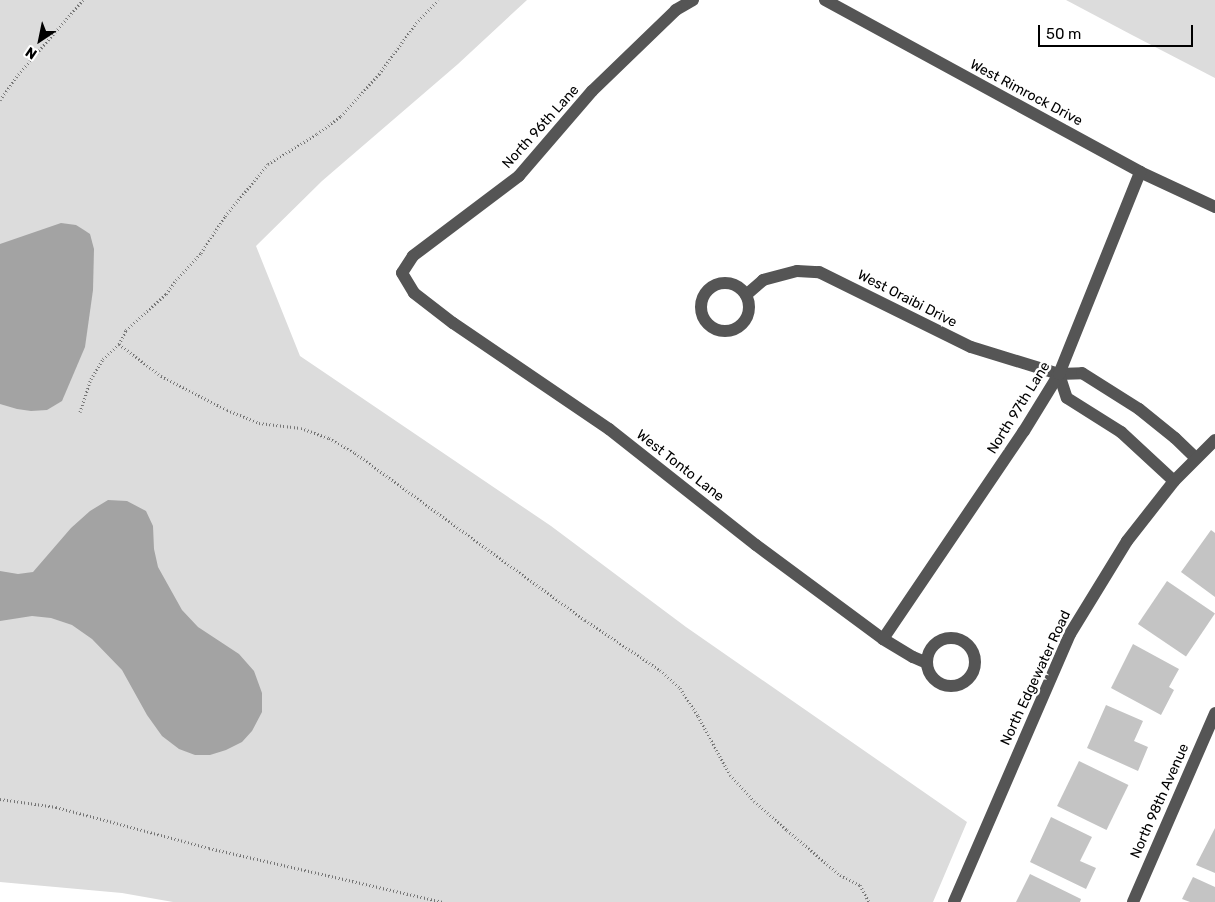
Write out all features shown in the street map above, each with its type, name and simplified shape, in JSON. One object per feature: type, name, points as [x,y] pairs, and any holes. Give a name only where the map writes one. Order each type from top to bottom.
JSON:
[{"type":"street","name":"North 96th Lane","points":[[414,293],[402,273],[413,256],[520,176],[592,91],[676,10],[693,0]]},
{"type":"street","name":"West Rimrock Drive","points":[[825,0],[1140,172],[1215,207]]},
{"type":"street","name":"North 97th Lane","points":[[883,638],[1024,431],[1059,374],[1140,172]]},
{"type":"street","name":"West Oraibi Drive","points":[[746,295],[763,280],[797,271],[819,272],[971,347],[1059,374],[1082,373],[1112,391],[1175,438],[1196,458]]},
{"type":"street","name":"West Tonto Lane","points":[[414,293],[452,323],[609,428],[756,545],[883,638],[927,663]]},
{"type":"street","points":[[1059,374],[1067,398],[1120,432],[1174,481]]},
{"type":"street","name":"North Edgewater Road","points":[[954,902],[1070,634],[1127,541],[1174,481],[1215,440]]},
{"type":"street","name":"North 98th Avenue","points":[[1133,902],[1215,713]]},
{"type":"path","points":[[0,100],[16,77],[83,0]]},
{"type":"path","points":[[80,412],[91,379],[103,359],[119,344],[126,330],[166,294],[176,280],[201,254],[225,216],[268,164],[317,134],[341,116],[379,74],[416,24],[438,0]]},
{"type":"path","points":[[119,344],[161,376],[227,410],[259,423],[301,428],[329,438],[355,453],[585,620],[660,670],[680,688],[698,716],[730,775],[754,801],[840,875],[860,885],[869,902]]},
{"type":"path","points":[[0,799],[56,807],[218,850],[443,902]]},
{"type":"shaded area","points":[[0,0],[527,0],[458,64],[322,181],[256,246],[300,356],[551,526],[686,627],[967,822],[933,902],[173,902],[122,893],[0,882]]},
{"type":"shaded area","points":[[1066,0],[1215,0],[1215,78],[1132,35]]},
{"type":"shaded area","points":[[61,223],[76,225],[90,234],[94,249],[93,290],[85,347],[62,401],[47,410],[31,411],[17,409],[0,404],[0,244]]},
{"type":"shaded area","points":[[108,500],[127,501],[146,511],[153,526],[154,549],[158,567],[182,610],[198,627],[239,654],[254,671],[262,693],[262,712],[252,731],[242,742],[210,755],[195,755],[179,749],[162,736],[147,715],[122,670],[92,639],[72,625],[51,618],[32,616],[0,621],[0,571],[18,574],[33,572],[71,528],[90,511]]},
{"type":"building","points":[[1211,530],[1215,533],[1215,597],[1181,572]]},
{"type":"building","points":[[1167,581],[1215,613],[1186,657],[1138,624]]},
{"type":"building","points":[[1133,644],[1179,669],[1169,687],[1174,690],[1161,715],[1111,688]]},
{"type":"building","points":[[1106,705],[1143,721],[1134,741],[1148,747],[1138,771],[1087,748]]},
{"type":"building","points":[[1079,761],[1128,785],[1107,830],[1057,806]]},
{"type":"building","points":[[1051,817],[1092,837],[1080,861],[1096,868],[1086,889],[1030,862]]},
{"type":"building","points":[[1215,828],[1215,873],[1196,865]]},
{"type":"building","points":[[1030,874],[1081,899],[1080,902],[1016,902]]},
{"type":"building","points":[[1193,877],[1215,887],[1215,902],[1190,902],[1182,899]]}]
